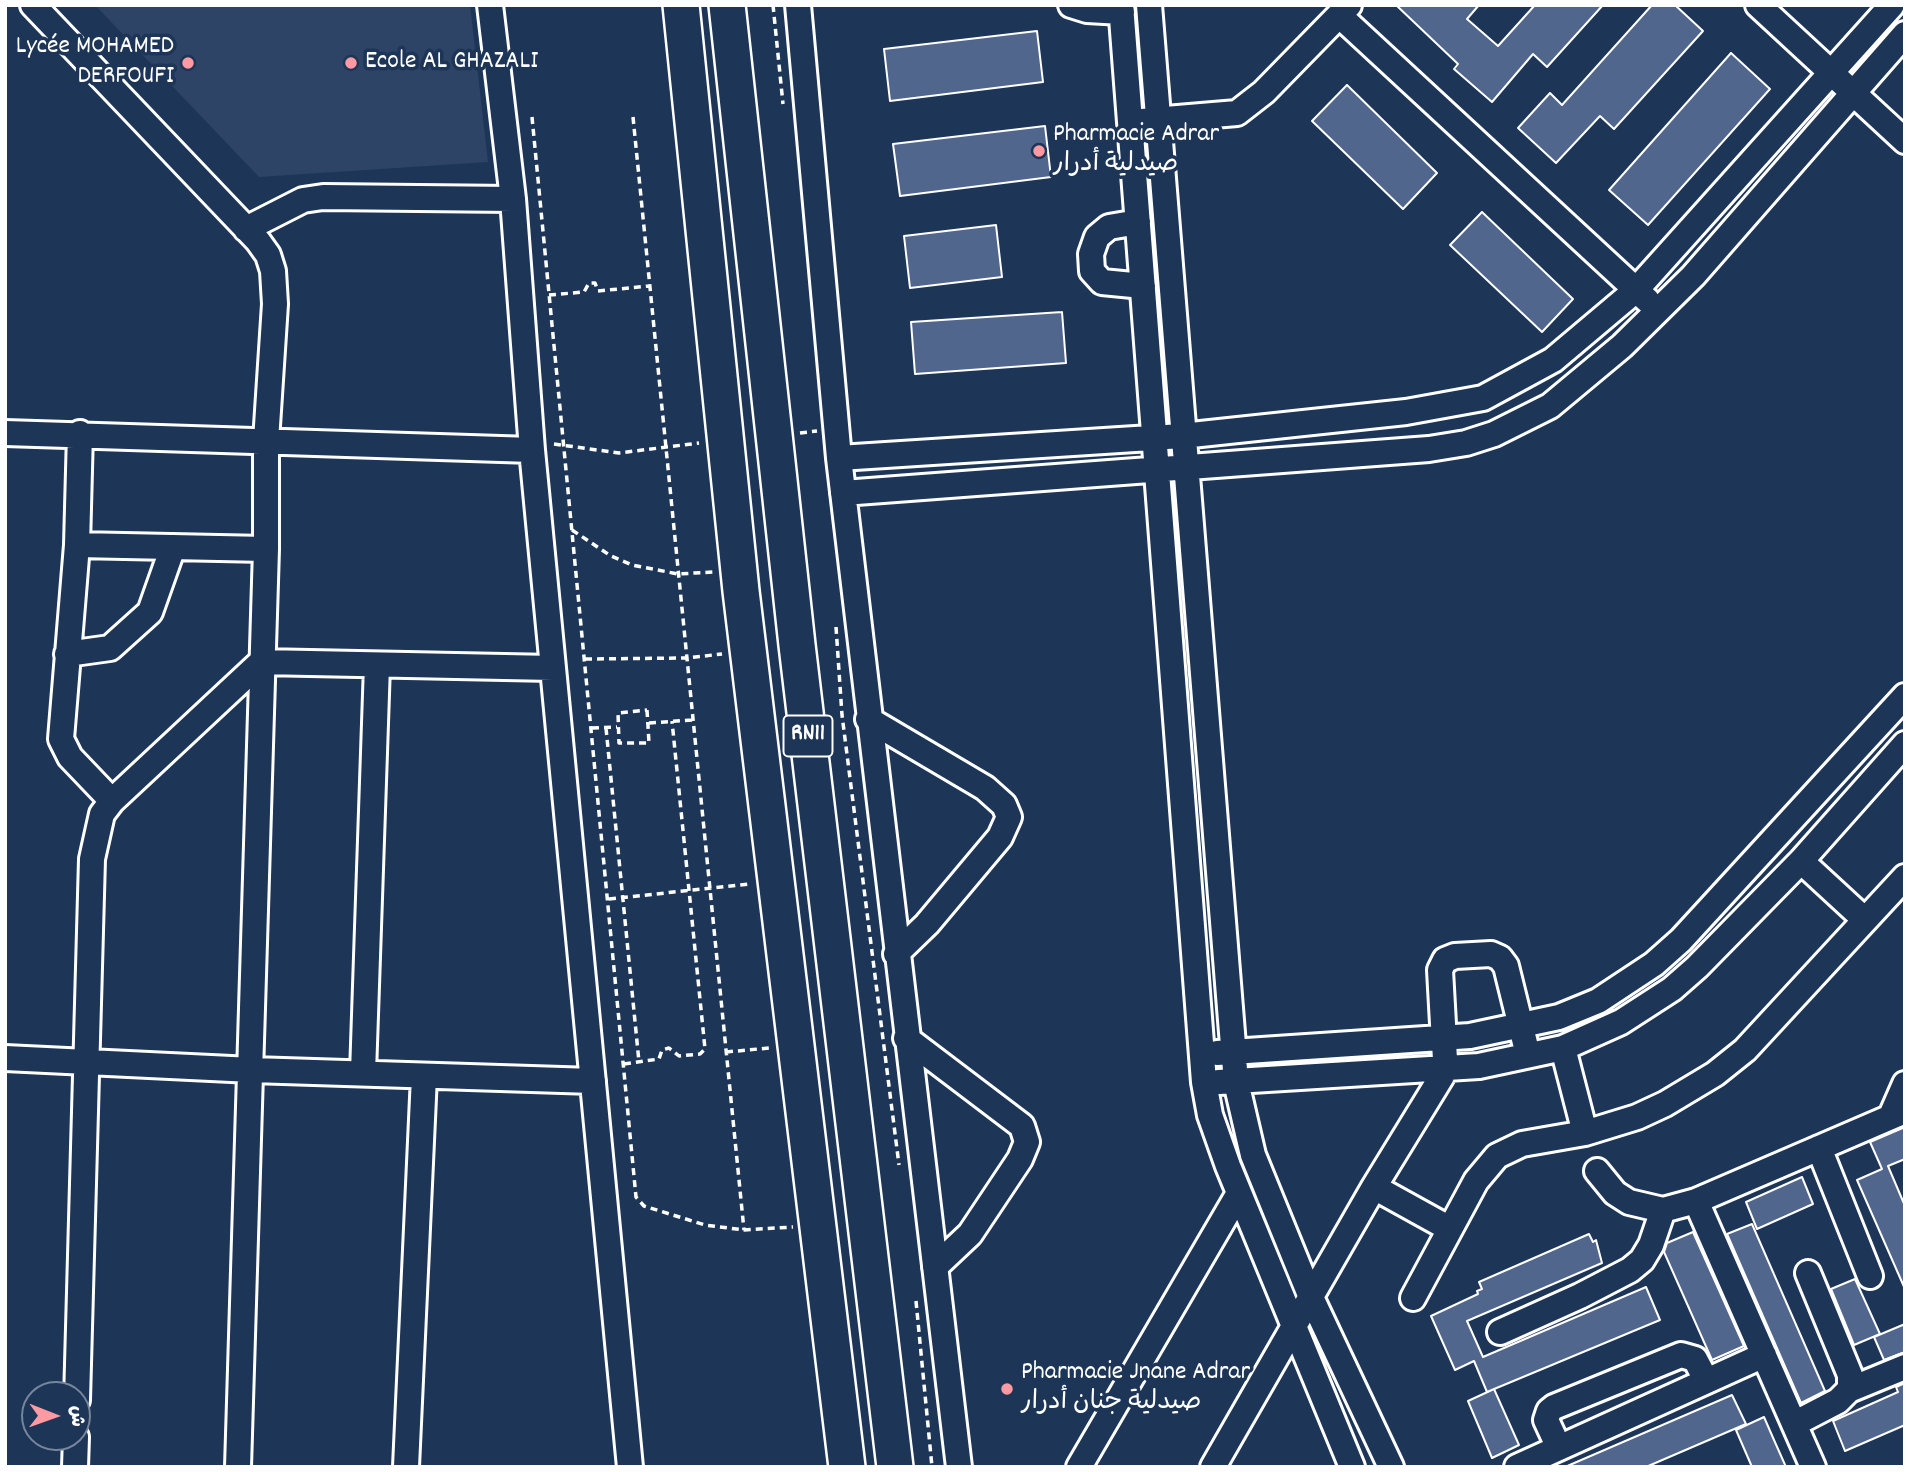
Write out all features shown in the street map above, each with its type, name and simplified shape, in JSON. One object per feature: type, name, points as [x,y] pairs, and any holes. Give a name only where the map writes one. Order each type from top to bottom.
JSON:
[{"type":"highway","name":"RN11","points":[[681,5],[741,591],[847,1467]]},
{"type":"highway","name":"RN11","points":[[727,5],[773,436],[895,1467]]},
{"type":"street","points":[[33,5],[246,229],[268,255],[273,271],[275,304],[266,441],[266,548],[238,1467]]},
{"type":"street","points":[[489,5],[513,199],[531,446],[630,1467]]},
{"type":"street","points":[[798,5],[839,458],[959,1467]]},
{"type":"street","points":[[1072,5],[1087,10],[1121,8],[1204,1082],[1216,1133],[1239,1193],[1352,1467]]},
{"type":"street","points":[[1149,5],[1236,1082],[1254,1155],[1310,1295],[1391,1467]]},
{"type":"street","points":[[1758,5],[1905,141]]},
{"type":"street","points":[[839,458],[1182,436],[1392,414],[1458,405],[1483,398],[1553,360],[1636,290],[1892,5]]},
{"type":"street","points":[[1130,122],[1219,116],[1243,109],[1345,11],[1658,310]]},
{"type":"street","points":[[844,494],[1429,449],[1466,443],[1494,434],[1550,406],[1587,377],[1693,276],[1905,34]]},
{"type":"street","points":[[246,229],[303,200],[323,197],[513,199]]},
{"type":"street","points":[[1138,222],[1110,227],[1097,237],[1091,254],[1092,271],[1102,282],[1143,286]]},
{"type":"street","points":[[5,433],[531,446]]},
{"type":"street","points":[[80,433],[77,545],[61,738],[70,757],[112,801]]},
{"type":"street","points":[[77,545],[266,548]]},
{"type":"street","points":[[67,654],[110,648],[150,612],[173,547]]},
{"type":"street","points":[[78,1381],[92,859],[102,814],[112,801],[261,662],[553,668]]},
{"type":"street","points":[[363,1073],[377,665]]},
{"type":"street","points":[[1202,1053],[1443,1038],[1521,1027],[1598,1001],[1654,964],[1681,940],[1903,700]]},
{"type":"street","points":[[868,719],[985,788],[1004,805],[1009,817],[992,846],[927,925],[896,954]]},
{"type":"street","points":[[1204,1082],[1444,1069],[1563,1048],[1621,1022],[1672,989],[1801,861],[1905,744]]},
{"type":"street","points":[[1801,861],[1865,920]]},
{"type":"street","points":[[1413,1298],[1476,1181],[1497,1156],[1522,1144],[1585,1133],[1665,1104],[1715,1074],[1745,1050],[1905,877]]},
{"type":"street","points":[[1213,1467],[1310,1295],[1444,1069],[1440,970],[1445,960],[1455,956],[1491,954],[1504,961],[1528,1056]]},
{"type":"street","points":[[906,1038],[1022,1126],[1027,1142],[1020,1159],[970,1234],[934,1267]]},
{"type":"street","points":[[1563,1048],[1585,1133]]},
{"type":"street","points":[[5,1058],[87,1064],[593,1081]]},
{"type":"street","points":[[406,1467],[424,1076]]},
{"type":"street","points":[[1598,1171],[1615,1193],[1629,1202],[1663,1210],[1696,1201],[1898,1114],[1905,1084]]},
{"type":"street","points":[[1819,1148],[1870,1276]]},
{"type":"street","points":[[1374,1187],[1450,1229]]},
{"type":"street","points":[[1079,1467],[1239,1193]]},
{"type":"street","points":[[1696,1201],[1812,1467]]},
{"type":"street","points":[[1500,1332],[1630,1270],[1642,1260],[1651,1245],[1663,1210]]},
{"type":"street","points":[[1808,1273],[1850,1375],[1849,1390]]},
{"type":"street","points":[[1558,1446],[1546,1420],[1549,1411],[1554,1407],[1681,1355],[1695,1359],[1706,1380]]},
{"type":"street","points":[[1517,1467],[1558,1446],[1764,1355]]},
{"type":"street","points":[[1794,1424],[1838,1401],[1849,1390],[1905,1367]]},
{"type":"path","points":[[532,117],[638,1201],[644,1206],[685,1221],[744,1230],[796,1227]]},
{"type":"path","points":[[633,117],[744,1230]]},
{"type":"path","points":[[549,295],[584,292],[589,283],[596,283],[598,291],[649,286]]},
{"type":"path","points":[[773,436],[836,429]]},
{"type":"path","points":[[531,446],[563,446],[619,453],[726,440]]},
{"type":"path","points":[[572,530],[611,556],[632,565],[678,574],[714,572]]},
{"type":"path","points":[[585,659],[686,658],[723,654]]},
{"type":"path","points":[[647,710],[648,743],[621,744],[617,727],[617,716],[622,711],[647,710]]},
{"type":"path","points":[[649,723],[692,720]]},
{"type":"path","points":[[624,1064],[659,1059],[663,1050],[669,1048],[679,1056],[700,1054],[704,1051],[672,721]]},
{"type":"path","points":[[592,729],[617,727]]},
{"type":"path","points":[[606,728],[639,1062]]},
{"type":"path","points":[[609,899],[757,883]]},
{"type":"shaded area","name":"Ecole AL GHAZALI","points":[[95,5],[470,5],[488,162],[259,177]]},
{"type":"building","points":[[1396,5],[1479,5],[1467,19],[1498,46],[1535,5],[1603,5],[1547,67],[1533,54],[1492,102],[1454,69],[1458,64]]},
{"type":"building","points":[[1652,5],[1675,5],[1703,31],[1614,129],[1600,116],[1556,163],[1518,128],[1550,93],[1562,105]]},
{"type":"building","points":[[1037,31],[1043,82],[890,101],[884,49]]},
{"type":"building","points":[[1731,53],[1770,89],[1648,225],[1609,190]]},
{"type":"building","points":[[1347,85],[1437,173],[1403,209],[1312,121]]},
{"type":"building","points":[[1045,126],[1051,177],[900,196],[893,144]]},
{"type":"building","points":[[1482,212],[1573,299],[1542,332],[1450,245]]},
{"type":"building","points":[[996,225],[1002,277],[910,288],[904,236]]},
{"type":"building","points":[[1062,312],[1066,363],[915,374],[911,322]]},
{"type":"building","points":[[1905,1127],[1905,1159],[1888,1166],[1905,1206],[1905,1289],[1857,1180],[1882,1169],[1870,1142]]},
{"type":"building","points":[[1802,1177],[1813,1204],[1757,1229],[1746,1202]]},
{"type":"building","points":[[1752,1224],[1825,1391],[1801,1403],[1727,1234]]},
{"type":"building","points":[[1693,1232],[1744,1346],[1712,1360],[1664,1252],[1667,1243]]},
{"type":"building","points":[[1589,1234],[1593,1242],[1596,1240],[1602,1263],[1467,1321],[1483,1357],[1646,1287],[1660,1320],[1487,1392],[1474,1361],[1455,1370],[1431,1316],[1478,1294],[1477,1291],[1482,1289],[1479,1282]]},
{"type":"building","points":[[1855,1279],[1880,1334],[1854,1345],[1831,1289]]},
{"type":"building","points":[[1905,1324],[1905,1352],[1884,1360],[1874,1337]]},
{"type":"building","points":[[1905,1383],[1905,1425],[1845,1451],[1833,1421],[1898,1392],[1896,1387]]},
{"type":"building","points":[[1494,1389],[1519,1445],[1492,1458],[1468,1401]]},
{"type":"building","points":[[1732,1395],[1746,1424],[1646,1467],[1565,1467]]},
{"type":"building","points":[[1764,1417],[1786,1467],[1752,1467],[1736,1430]]},
{"type":"place","name":"Lycée MOHAMED DERFOUFI","points":[[188,63]]},
{"type":"place","name":"Ecole AL GHAZALI","points":[[351,63]]},
{"type":"place","name":"Pharmacie Adrar صيدلية أدرار","points":[[1039,151]]},
{"type":"place","name":"Pharmacie Jnane Adrar صيدلية جنان أدرار","points":[[1007,1389]]}]
